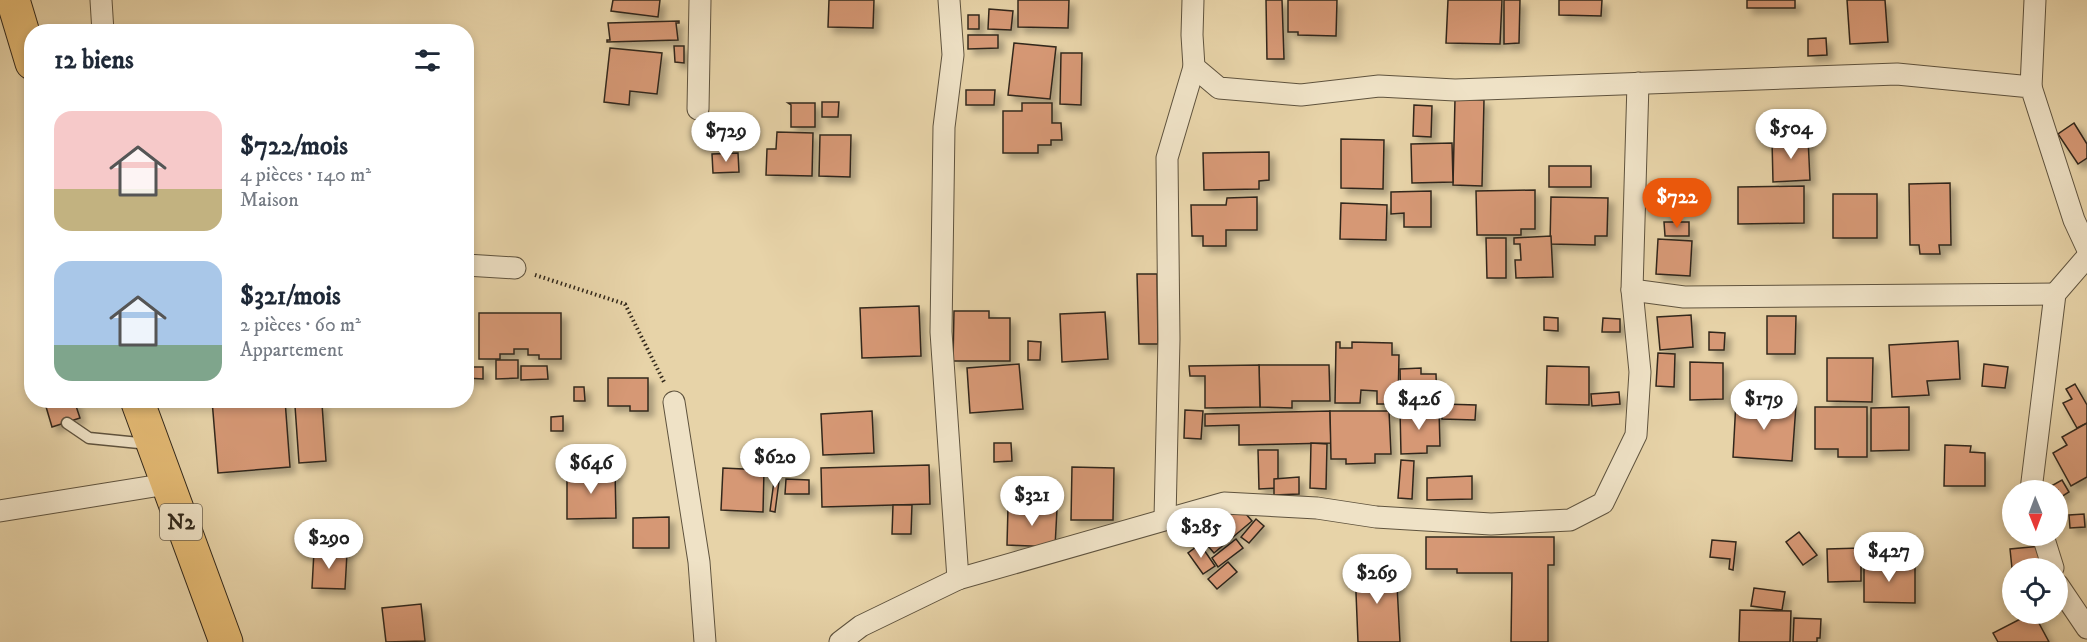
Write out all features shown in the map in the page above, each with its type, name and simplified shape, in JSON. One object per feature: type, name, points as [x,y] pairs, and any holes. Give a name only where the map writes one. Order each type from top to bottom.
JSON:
[{"type":"highway","points":[[13,0],[24,36]]},
{"type":"highway","name":"N2","points":[[140,408],[226,642]]},
{"type":"street","points":[[101,0],[102,24]]},
{"type":"street","points":[[698,109],[700,0]]},
{"type":"street","points":[[949,0],[953,55],[944,127],[940,333],[958,579]]},
{"type":"street","points":[[1165,519],[1169,339],[1167,158],[1194,68],[1193,0]]},
{"type":"street","points":[[2035,0],[2031,87],[2074,220],[2087,248]]},
{"type":"street","points":[[1194,68],[1219,88],[1301,95],[1378,86],[1455,90],[1896,74],[2031,87]]},
{"type":"street","points":[[840,642],[861,626],[958,579],[1224,503],[1317,507],[1376,516],[1491,524],[1570,520],[1603,503],[1636,435],[1640,372],[1632,290],[1638,83]]},
{"type":"street","points":[[2032,480],[2055,294],[2087,256]]},
{"type":"street","points":[[474,265],[515,268]]},
{"type":"street","points":[[1632,290],[1684,297],[2055,294]]},
{"type":"street","points":[[674,402],[699,562],[705,642]]},
{"type":"street","points":[[0,511],[167,484]]},
{"type":"street","points":[[2068,600],[2087,628]]},
{"type":"lane","points":[[67,423],[89,438],[152,445]]},
{"type":"path","points":[[515,268],[625,304],[674,402]]},
{"type":"building","points":[[613,0],[660,0],[658,17],[611,11]]},
{"type":"building","points":[[829,0],[874,0],[873,28],[828,27]]},
{"type":"building","points":[[1018,0],[1069,0],[1068,28],[1018,27]]},
{"type":"building","points":[[1266,0],[1282,0],[1284,59],[1267,59]]},
{"type":"building","points":[[1288,0],[1337,0],[1336,36],[1298,35],[1298,32],[1288,32]]},
{"type":"building","points":[[1448,0],[1502,0],[1500,44],[1446,43]]},
{"type":"building","points":[[1504,0],[1520,0],[1519,43],[1504,44]]},
{"type":"building","points":[[1559,0],[1602,0],[1601,16],[1559,15]]},
{"type":"building","points":[[1747,0],[1795,0],[1795,8],[1747,8]]},
{"type":"building","points":[[1847,0],[1885,0],[1888,42],[1850,44]]},
{"type":"building","points":[[989,9],[1013,11],[1011,30],[988,29]]},
{"type":"building","points":[[968,15],[979,15],[979,29],[968,29]]},
{"type":"building","points":[[679,21],[676,23],[678,40],[607,42],[610,40],[608,23]]},
{"type":"building","points":[[968,35],[998,35],[998,48],[968,49]]},
{"type":"building","points":[[1826,38],[1827,55],[1808,56],[1808,39]]},
{"type":"building","points":[[1014,43],[1056,47],[1050,99],[1008,95]]},
{"type":"building","points":[[674,46],[684,46],[684,63],[675,62]]},
{"type":"building","points":[[610,48],[662,53],[657,94],[630,91],[629,105],[604,102]]},
{"type":"building","points":[[1061,53],[1082,53],[1081,105],[1060,104]]},
{"type":"building","points":[[966,90],[995,90],[994,105],[966,105]]},
{"type":"building","points":[[1455,99],[1484,100],[1482,186],[1453,185]]},
{"type":"building","points":[[822,102],[839,102],[838,117],[822,117]]},
{"type":"building","points":[[788,103],[815,103],[815,127],[791,127],[791,105]]},
{"type":"building","points":[[1022,103],[1052,103],[1052,123],[1061,123],[1062,140],[1051,140],[1051,145],[1038,145],[1038,153],[1003,153],[1003,111],[1022,111]]},
{"type":"building","points":[[1414,105],[1432,106],[1431,137],[1413,136]]},
{"type":"building","points":[[2074,123],[2087,144],[2087,158],[2078,164],[2058,134]]},
{"type":"building","points":[[777,132],[813,133],[812,176],[766,175],[767,149],[776,149]]},
{"type":"building","points":[[820,135],[851,135],[850,177],[819,176]]},
{"type":"building","points":[[1808,138],[1810,180],[1773,182],[1772,140]]},
{"type":"building","points":[[1341,139],[1384,140],[1383,189],[1341,188]]},
{"type":"building","points":[[1452,143],[1453,182],[1412,183],[1411,144]]},
{"type":"building","points":[[1269,152],[1269,180],[1259,181],[1259,189],[1204,190],[1203,153]]},
{"type":"building","points":[[738,153],[739,172],[713,173],[712,154]]},
{"type":"building","points":[[1549,166],[1591,166],[1591,187],[1549,187]]},
{"type":"building","points":[[1950,183],[1951,245],[1939,245],[1940,254],[1920,254],[1919,245],[1910,245],[1909,184]]},
{"type":"building","points":[[1804,186],[1804,223],[1738,224],[1738,187]]},
{"type":"building","points":[[1535,190],[1535,229],[1521,229],[1521,235],[1477,235],[1476,191]]},
{"type":"building","points":[[1431,191],[1431,227],[1404,227],[1404,213],[1391,214],[1391,192]]},
{"type":"building","points":[[1833,194],[1877,194],[1877,238],[1833,238]]},
{"type":"building","points":[[1257,197],[1257,230],[1226,230],[1226,246],[1203,246],[1203,236],[1192,236],[1191,205],[1226,205],[1227,198]]},
{"type":"building","points":[[1551,197],[1608,198],[1607,236],[1595,236],[1595,245],[1550,244]]},
{"type":"building","points":[[1341,203],[1387,205],[1386,240],[1340,239]]},
{"type":"building","points":[[1664,222],[1689,222],[1689,236],[1665,236]]},
{"type":"building","points":[[1551,236],[1553,277],[1516,278],[1515,260],[1521,260],[1520,244],[1514,244],[1514,238]]},
{"type":"building","points":[[1486,238],[1506,238],[1506,278],[1487,278]]},
{"type":"building","points":[[1658,239],[1692,241],[1690,276],[1656,274]]},
{"type":"building","points":[[1137,274],[1157,274],[1158,344],[1139,344]]},
{"type":"building","points":[[919,306],[921,356],[862,358],[860,308]]},
{"type":"building","points":[[954,311],[989,311],[989,318],[1010,318],[1010,361],[953,361]]},
{"type":"building","points":[[1105,312],[1108,359],[1062,362],[1060,314]]},
{"type":"building","points":[[479,313],[561,313],[561,359],[539,359],[539,355],[528,355],[528,349],[514,349],[514,354],[500,354],[500,359],[479,359]]},
{"type":"building","points":[[1691,315],[1693,347],[1660,350],[1657,317]]},
{"type":"building","points":[[1767,316],[1796,316],[1795,354],[1767,354]]},
{"type":"building","points":[[1544,317],[1558,318],[1558,331],[1544,330]]},
{"type":"building","points":[[1603,318],[1620,319],[1620,332],[1602,332]]},
{"type":"building","points":[[1709,332],[1725,333],[1724,350],[1709,350]]},
{"type":"building","points":[[1028,341],[1041,342],[1040,360],[1028,360]]},
{"type":"building","points":[[1958,341],[1960,379],[1927,381],[1929,395],[1892,397],[1889,345]]},
{"type":"building","points":[[1336,342],[1340,342],[1340,348],[1352,348],[1352,342],[1392,343],[1392,355],[1399,355],[1398,404],[1377,404],[1377,391],[1361,390],[1360,403],[1335,403]]},
{"type":"building","points":[[1658,353],[1675,354],[1674,387],[1656,386]]},
{"type":"building","points":[[1827,358],[1873,358],[1872,402],[1827,401]]},
{"type":"building","points":[[496,360],[518,360],[518,378],[496,379]]},
{"type":"building","points":[[1690,362],[1723,363],[1723,399],[1690,400]]},
{"type":"building","points":[[1019,364],[1023,409],[970,413],[967,368]]},
{"type":"building","points":[[1984,364],[2008,367],[2005,388],[1982,386]]},
{"type":"building","points":[[1259,365],[1329,365],[1330,401],[1292,401],[1292,408],[1260,407]]},
{"type":"building","points":[[1259,365],[1260,407],[1205,408],[1205,376],[1190,376],[1189,366]]},
{"type":"building","points":[[521,366],[547,366],[548,379],[521,380]]},
{"type":"building","points":[[1547,366],[1589,367],[1589,405],[1546,404]]},
{"type":"building","points":[[474,367],[483,367],[483,379],[474,378]]},
{"type":"building","points":[[1421,368],[1421,374],[1436,374],[1437,406],[1401,406],[1400,369]]},
{"type":"building","points":[[608,378],[648,378],[648,411],[630,411],[630,406],[608,406]]},
{"type":"building","points":[[2075,384],[2087,405],[2087,423],[2077,428],[2063,403],[2072,399],[2066,389]]},
{"type":"building","points":[[574,387],[584,387],[585,401],[574,401]]},
{"type":"building","points":[[1619,392],[1620,404],[1592,406],[1591,394]]},
{"type":"building","points":[[1736,401],[1796,405],[1792,461],[1733,457]]},
{"type":"building","points":[[1443,404],[1476,405],[1475,420],[1442,419]]},
{"type":"building","points":[[1815,407],[1867,407],[1867,457],[1838,457],[1838,449],[1815,449]]},
{"type":"building","points":[[1909,407],[1909,450],[1871,451],[1871,408]]},
{"type":"building","points":[[46,408],[77,408],[80,418],[52,427]]},
{"type":"building","points":[[213,408],[286,408],[290,467],[218,473]]},
{"type":"building","points":[[295,408],[322,408],[326,461],[299,463]]},
{"type":"building","points":[[1185,410],[1203,411],[1201,439],[1184,438]]},
{"type":"building","points":[[1439,410],[1440,446],[1427,446],[1427,453],[1401,454],[1400,411]]},
{"type":"building","points":[[872,411],[874,453],[823,455],[821,414]]},
{"type":"building","points":[[1330,411],[1331,443],[1239,445],[1239,425],[1205,426],[1205,414]]},
{"type":"building","points":[[1330,411],[1389,411],[1391,454],[1375,454],[1375,463],[1346,464],[1346,459],[1331,459]]},
{"type":"building","points":[[563,416],[563,431],[551,431],[551,417]]},
{"type":"building","points":[[2087,423],[2087,477],[2071,486],[2053,453],[2067,445],[2062,437]]},
{"type":"building","points":[[994,443],[1011,443],[1012,461],[994,462]]},
{"type":"building","points":[[1311,443],[1327,444],[1326,489],[1310,488]]},
{"type":"building","points":[[1945,445],[1971,446],[1970,452],[1985,453],[1985,486],[1944,486]]},
{"type":"building","points":[[1258,450],[1278,450],[1278,488],[1259,489]]},
{"type":"building","points":[[1401,460],[1414,461],[1412,499],[1398,498]]},
{"type":"building","points":[[929,465],[930,504],[822,507],[821,468]]},
{"type":"building","points":[[776,466],[781,466],[775,512],[770,511]]},
{"type":"building","points":[[1072,467],[1114,468],[1113,520],[1071,520]]},
{"type":"building","points":[[723,468],[764,470],[763,512],[721,510]]},
{"type":"building","points":[[567,471],[615,471],[616,518],[567,519]]},
{"type":"building","points":[[1472,476],[1472,499],[1427,500],[1427,478]]},
{"type":"building","points":[[1299,477],[1299,494],[1274,495],[1274,479]]},
{"type":"building","points":[[786,479],[809,480],[809,494],[785,494]]},
{"type":"building","points":[[893,505],[912,505],[911,534],[892,534]]},
{"type":"building","points":[[1239,506],[1252,521],[1214,553],[1201,538]]},
{"type":"building","points":[[1008,507],[1057,509],[1055,547],[1007,545]]},
{"type":"building","points":[[2084,514],[2085,527],[2070,528],[2069,515]]},
{"type":"building","points":[[669,517],[669,548],[633,548],[633,518]]},
{"type":"building","points":[[1256,519],[1264,526],[1249,543],[1241,537]]},
{"type":"building","points":[[1799,532],[1817,555],[1803,565],[1786,542]]},
{"type":"building","points":[[1426,537],[1554,537],[1554,565],[1548,565],[1548,642],[1511,642],[1512,573],[1457,573],[1457,569],[1426,569]]},
{"type":"building","points":[[1236,539],[1243,548],[1218,567],[1212,558]]},
{"type":"building","points":[[1712,540],[1736,542],[1733,570],[1729,569],[1730,559],[1710,557]]},
{"type":"building","points":[[1200,544],[1215,566],[1203,574],[1188,553]]},
{"type":"building","points":[[2041,546],[2042,558],[2011,558],[2010,549]]},
{"type":"building","points":[[1861,548],[1861,581],[1828,582],[1827,549]]},
{"type":"building","points":[[314,551],[347,553],[345,589],[312,588]]},
{"type":"building","points":[[1228,562],[1237,572],[1217,589],[1208,579]]},
{"type":"building","points":[[1864,563],[1915,564],[1915,603],[1864,602]]},
{"type":"building","points":[[1396,566],[1400,642],[1358,642],[1355,568]]},
{"type":"building","points":[[1754,588],[1785,592],[1782,610],[1751,606]]},
{"type":"building","points":[[421,604],[425,641],[386,642],[382,608]]},
{"type":"building","points":[[1740,610],[1791,611],[1790,642],[1739,642]]},
{"type":"building","points":[[1794,618],[1821,619],[1820,638],[1817,638],[1817,642],[1793,642]]},
{"type":"building","points":[[2011,624],[2039,624],[2049,642],[1998,642],[1993,633]]}]
